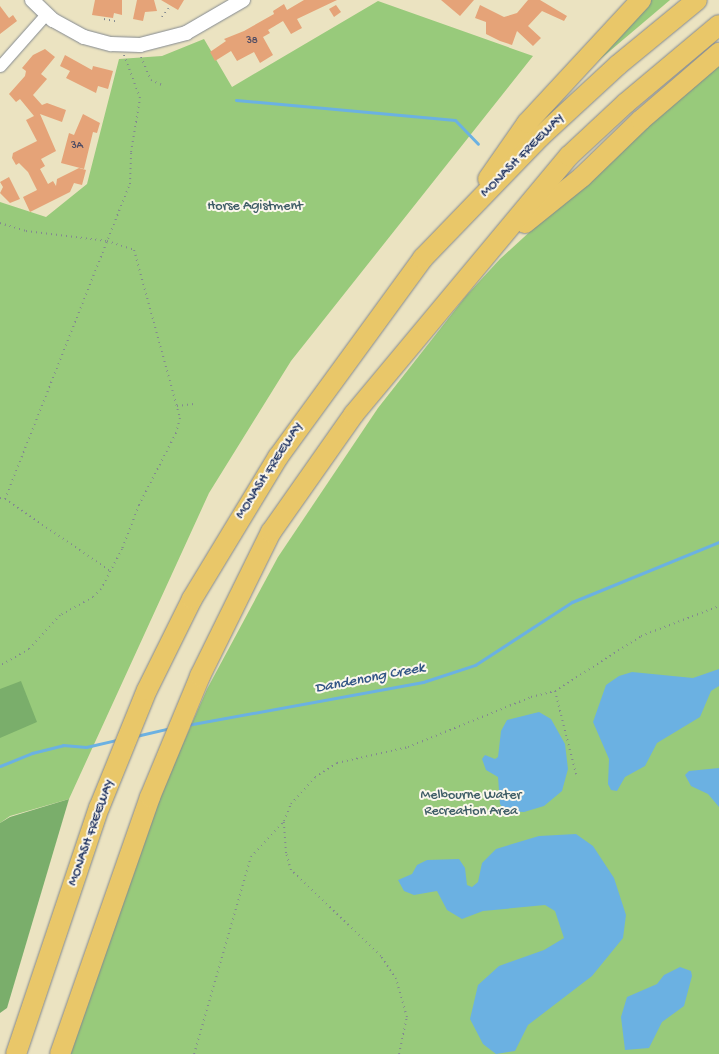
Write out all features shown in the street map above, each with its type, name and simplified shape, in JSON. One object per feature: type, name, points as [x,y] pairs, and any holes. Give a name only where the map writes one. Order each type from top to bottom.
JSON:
[{"type":"highway","points":[[464,216],[510,143],[641,0]]},
{"type":"highway","name":"MONASH FREEWAY","points":[[16,1054],[99,808],[146,690],[192,599],[278,457],[423,258],[573,106],[697,0]]},
{"type":"highway","points":[[60,1054],[150,797],[200,676],[271,532],[354,414],[569,156],[626,102],[719,25]]},
{"type":"highway","points":[[492,248],[582,177],[641,120],[719,54]]},
{"type":"street","points":[[32,0],[46,14],[84,37],[124,45],[149,44],[176,37],[243,0]]},
{"type":"street","points":[[0,66],[46,14]]},
{"type":"path","points":[[162,17],[169,8]]},
{"type":"path","points":[[104,18],[119,22]]},
{"type":"path","points":[[6,498],[130,184],[131,152],[140,105],[140,92],[126,63],[124,45]]},
{"type":"path","points":[[141,57],[151,80],[164,86]]},
{"type":"path","points":[[0,223],[26,231],[107,241],[129,247],[138,256],[180,418],[176,433],[139,505],[122,550],[93,597],[60,615],[29,649],[0,666]]},
{"type":"path","points":[[177,406],[194,404]]},
{"type":"path","points":[[0,498],[6,498],[110,571]]},
{"type":"path","points":[[194,1054],[250,857],[284,820],[291,804],[315,777],[337,763],[408,747],[531,697],[555,691],[641,636],[719,606]]},
{"type":"path","points":[[555,691],[576,774]]},
{"type":"path","points":[[284,820],[286,853],[291,870],[382,956],[396,979],[407,1017],[399,1054]]},
{"type":"green space","points":[[646,0],[670,0],[572,83]]},
{"type":"green space","name":"Horse Agistment","points":[[378,1],[533,56],[291,361],[209,493],[69,799],[10,816],[0,823],[0,202],[46,217],[87,184],[119,59],[162,56],[204,39],[232,87]]},
{"type":"green space","name":"Melbourne Water Recreation Area","points":[[719,66],[719,1054],[70,1054],[160,796],[207,689],[278,557],[378,408],[466,296],[500,259],[652,120]]},
{"type":"green space","points":[[21,681],[37,722],[0,738],[0,689]]},
{"type":"green space","points":[[69,799],[7,1008],[0,1013],[0,823],[10,817]]},
{"type":"water","points":[[719,669],[719,686],[711,691],[700,717],[657,743],[645,766],[625,777],[617,791],[611,790],[608,784],[609,759],[593,722],[606,685],[619,676],[632,672],[693,678]]},
{"type":"water","points":[[539,712],[551,719],[565,744],[568,769],[562,791],[544,806],[524,812],[505,811],[500,804],[498,777],[486,770],[482,759],[485,755],[495,759],[498,757],[501,731],[507,720]]},
{"type":"water","points":[[719,768],[719,807],[708,794],[691,786],[685,775],[689,771]]},
{"type":"water","points":[[576,834],[593,846],[614,878],[626,915],[623,938],[592,976],[528,1025],[515,1051],[496,1054],[483,1044],[470,1019],[478,985],[499,966],[544,950],[564,938],[555,911],[545,905],[483,911],[462,919],[447,910],[437,891],[414,895],[404,891],[398,880],[412,874],[417,865],[427,860],[459,859],[465,868],[467,885],[472,887],[478,882],[482,863],[496,849],[539,836]]},
{"type":"water","points":[[680,967],[691,971],[692,976],[684,1006],[662,1022],[649,1048],[625,1050],[621,1017],[627,997],[657,984],[664,975]]},
{"type":"building","points":[[95,0],[122,0],[122,15],[114,13],[113,18],[92,15]]},
{"type":"building","points":[[137,0],[154,0],[157,11],[145,12],[143,21],[133,19]]},
{"type":"building","points":[[161,0],[184,0],[178,10]]},
{"type":"building","points":[[304,0],[337,0],[297,19],[302,28],[291,34],[283,21],[268,30],[270,33],[263,37],[273,55],[260,63],[254,52],[237,61],[231,51],[215,61],[210,52],[226,41],[224,39],[244,31],[274,14],[273,11],[284,4],[287,10]]},
{"type":"building","points":[[441,0],[474,0],[460,16]]},
{"type":"building","points":[[528,0],[540,0],[567,16],[564,21],[542,11],[528,26],[541,38],[533,46],[517,31],[512,45],[500,41],[486,34],[486,22],[475,18],[480,5],[504,17],[517,13]]},
{"type":"building","points":[[336,5],[341,12],[334,17],[329,9]]},
{"type":"building","points":[[0,6],[9,18],[13,15],[17,21],[0,34]]},
{"type":"building","points":[[45,49],[55,57],[41,74],[47,79],[33,95],[42,105],[47,103],[66,110],[62,122],[40,114],[56,151],[41,159],[45,166],[40,169],[48,184],[53,181],[56,186],[57,179],[79,168],[86,170],[82,185],[74,183],[70,192],[30,212],[23,197],[37,190],[28,172],[19,163],[16,165],[12,158],[13,153],[37,141],[26,120],[34,116],[20,99],[16,102],[9,94],[25,76],[26,71],[22,68],[33,55]]},
{"type":"building","points":[[65,55],[92,70],[93,66],[113,71],[108,89],[98,86],[96,93],[66,78],[70,71],[60,66]]},
{"type":"building","points":[[83,114],[100,123],[97,133],[93,132],[84,169],[61,163],[69,133],[74,135]]},
{"type":"building","points":[[9,177],[20,199],[10,203],[0,193],[3,187],[0,182]]},
{"type":"waterway","points":[[236,100],[455,120],[478,144]]},
{"type":"waterway","name":"Dandenong Creek","points":[[187,725],[423,682],[475,665],[572,602],[719,542]]},
{"type":"waterway","name":"Dandenong Creek","points":[[136,736],[171,728]]},
{"type":"waterway","name":"Dandenong Creek","points":[[0,766],[32,753],[63,745],[86,747],[120,739]]}]
